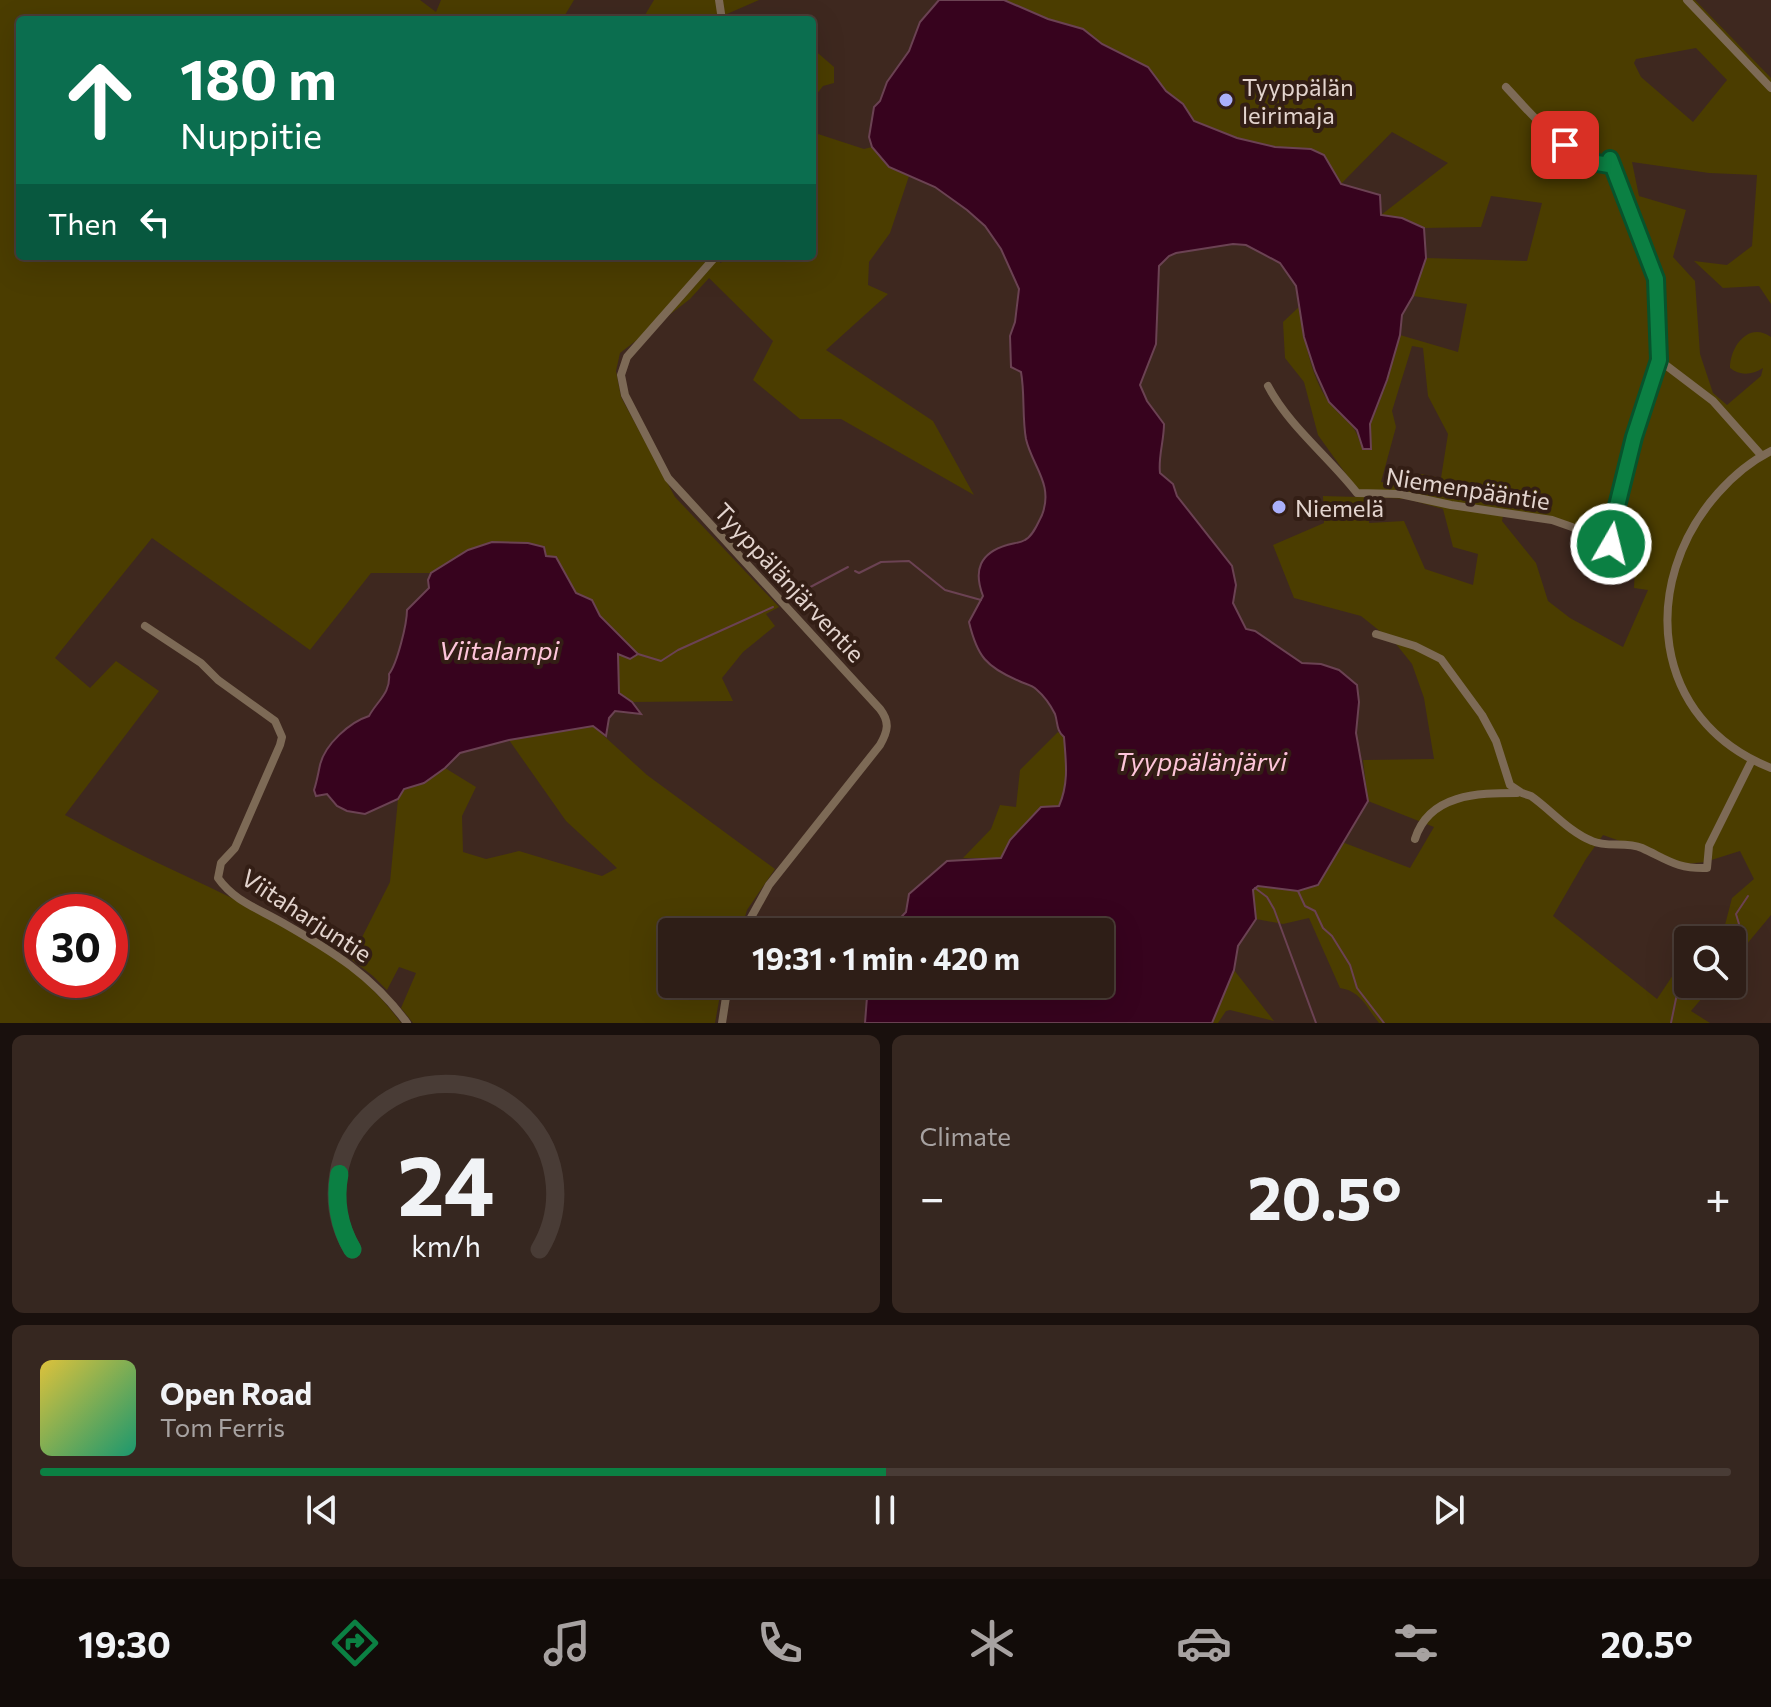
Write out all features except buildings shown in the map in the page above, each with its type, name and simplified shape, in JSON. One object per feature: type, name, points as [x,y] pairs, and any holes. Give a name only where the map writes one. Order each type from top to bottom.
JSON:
[{"type":"street","points":[[1687,0],[1771,88]]},
{"type":"street","points":[[1506,87],[1565,145],[1597,163],[1609,165],[1610,159],[1656,279],[1659,360],[1713,401],[1761,455]]},
{"type":"street","name":"Tyyppälänjärventie","points":[[712,260],[627,357],[621,375],[625,395],[668,478],[880,709],[888,725],[880,745],[769,885],[751,918]]},
{"type":"street","name":"Niemenpääntie","points":[[1268,386],[1280,407],[1357,493],[1400,494],[1552,520],[1607,546],[1611,544],[1634,437],[1659,360]]},
{"type":"street","points":[[1771,451],[1761,455],[1727,483],[1693,526],[1672,571],[1667,605],[1669,647],[1675,671],[1688,697],[1708,725],[1729,746],[1771,768]]},
{"type":"street","name":"Viitaharjuntie","points":[[145,626],[201,663],[218,680],[275,721],[280,729],[282,737],[274,762],[235,848],[221,863],[218,878],[238,899],[310,938],[374,982],[407,1023]]},
{"type":"street","points":[[1376,634],[1415,646],[1441,659],[1482,715],[1496,741],[1510,785],[1531,796],[1595,843],[1639,847],[1675,866],[1707,868],[1709,846],[1752,760]]},
{"type":"street","points":[[1415,839],[1437,808],[1453,800],[1476,793],[1522,793]]},
{"type":"street","points":[[722,1023],[726,998]]},
{"type":"shaded area","points":[[0,0],[420,0],[436,12],[441,0],[574,0],[564,16],[16,16],[16,260],[717,260],[721,263],[723,260],[816,260],[816,133],[864,149],[872,147],[889,167],[909,176],[890,233],[869,262],[868,285],[888,294],[826,350],[933,421],[974,495],[841,419],[800,419],[753,380],[773,341],[709,278],[690,299],[620,353],[616,371],[621,397],[675,497],[779,607],[766,614],[775,626],[743,652],[722,678],[733,701],[632,702],[619,693],[617,668],[621,637],[600,616],[592,600],[576,593],[567,580],[468,550],[431,573],[371,573],[310,650],[152,538],[55,658],[90,688],[116,661],[159,691],[65,815],[290,929],[322,948],[378,995],[401,1023],[0,1023]]},
{"type":"shaded area","points":[[654,0],[759,0],[727,16],[644,16]]},
{"type":"shaded area","points":[[1004,0],[1695,0],[1771,78],[1771,304],[1759,286],[1723,288],[1694,261],[1727,265],[1752,246],[1757,175],[1709,173],[1632,162],[1639,196],[1686,210],[1673,257],[1695,281],[1700,354],[1713,393],[1727,405],[1761,376],[1763,368],[1746,374],[1730,368],[1737,344],[1755,332],[1771,337],[1771,915],[1746,945],[1746,926],[1725,926],[1732,898],[1754,879],[1740,851],[1705,862],[1685,864],[1603,835],[1553,916],[1657,999],[1674,974],[1674,998],[1702,998],[1691,1011],[1710,1023],[1379,1023],[1358,996],[1340,988],[1309,918],[1283,924],[1256,919],[1253,890],[1257,886],[1298,891],[1318,885],[1342,842],[1410,868],[1434,827],[1368,801],[1363,760],[1434,759],[1424,698],[1412,664],[1396,644],[1361,616],[1294,598],[1273,545],[1324,523],[1323,496],[1358,497],[1358,491],[1318,435],[1304,382],[1285,358],[1283,322],[1300,306],[1312,368],[1328,401],[1355,430],[1361,445],[1378,406],[1400,335],[1458,352],[1467,304],[1413,296],[1426,258],[1527,261],[1542,203],[1491,196],[1481,227],[1424,228],[1402,218],[1381,215],[1448,163],[1392,132],[1341,184],[1323,155],[1311,149],[1275,147],[1237,138],[1194,121],[1183,104],[1166,91],[1148,67],[1102,44],[1083,29],[1048,19]],"holes":[[[1696,48],[1727,80],[1693,122],[1641,77],[1634,63],[1636,59]],[[1412,346],[1423,348],[1428,396],[1448,434],[1441,478],[1421,474],[1415,488],[1381,482],[1396,427],[1392,411]],[[1371,497],[1407,499],[1443,509],[1453,547],[1478,554],[1473,585],[1425,569],[1404,521],[1369,523]],[[1504,511],[1563,520],[1635,565],[1634,588],[1648,590],[1623,647],[1570,618],[1548,601],[1536,563],[1502,521]]]},
{"type":"shaded area","points":[[816,51],[834,67],[834,83],[823,86],[816,95]]},
{"type":"shaded area","points":[[593,726],[647,775],[775,869],[745,918],[658,918],[658,998],[719,998],[715,1023],[413,1023],[401,1008],[416,973],[399,967],[387,990],[351,959],[390,882],[398,799],[404,789],[424,783],[445,768],[476,787],[462,816],[463,852],[486,859],[519,851],[602,876],[617,868],[566,821],[509,740]]},
{"type":"shaded area","points":[[1058,732],[1064,737],[1067,774],[1065,792],[1059,806],[1010,840],[1001,858],[963,858],[991,829],[1000,805],[1016,807],[1020,770]]},
{"type":"shaded area","points":[[1234,970],[1274,1021],[1230,1010],[1218,1023],[1212,1023]]},
{"type":"water","name":"Tyyppälänjärvi","points":[[939,0],[1004,0],[1048,19],[1083,29],[1102,44],[1148,67],[1166,91],[1183,104],[1194,121],[1237,138],[1275,147],[1311,149],[1324,155],[1341,184],[1380,195],[1381,215],[1402,218],[1424,228],[1426,258],[1413,296],[1402,315],[1400,335],[1387,380],[1370,424],[1371,449],[1363,449],[1357,430],[1329,402],[1304,337],[1296,286],[1280,263],[1246,245],[1233,244],[1176,253],[1159,266],[1156,344],[1140,385],[1147,401],[1164,424],[1160,473],[1173,484],[1177,496],[1232,566],[1236,585],[1233,603],[1246,629],[1255,631],[1302,663],[1321,664],[1339,670],[1357,685],[1356,733],[1368,801],[1318,885],[1298,891],[1258,886],[1253,890],[1256,919],[1238,946],[1234,970],[1212,1023],[865,1023],[867,998],[1114,998],[1114,918],[900,918],[906,912],[909,894],[947,861],[1001,858],[1010,840],[1041,807],[1059,806],[1066,772],[1064,737],[1058,729],[1055,714],[1034,688],[998,671],[985,659],[969,622],[983,596],[979,578],[981,564],[998,548],[1028,538],[1045,504],[1044,484],[1026,439],[1021,372],[1011,367],[1010,336],[1019,289],[1001,249],[985,226],[935,187],[889,167],[872,147],[869,137],[874,107],[909,51],[920,22]]},
{"type":"water","name":"Viitalampi","points":[[492,542],[528,543],[544,547],[546,556],[556,557],[576,593],[592,600],[600,616],[638,654],[630,659],[618,654],[619,693],[632,702],[641,714],[615,711],[609,718],[606,736],[593,726],[509,740],[460,753],[424,783],[404,789],[398,799],[365,814],[337,806],[327,794],[316,796],[314,790],[327,749],[346,729],[369,716],[386,692],[389,674],[401,644],[407,610],[429,588],[431,573],[468,550]]},
{"type":"waterway","points":[[855,571],[859,573],[881,562],[909,561],[945,590],[981,600]]},
{"type":"waterway","points":[[786,600],[848,567]]},
{"type":"waterway","points":[[638,654],[661,661],[678,650],[773,607]]},
{"type":"waterway","points":[[1255,888],[1267,897],[1274,909],[1316,1023]]},
{"type":"waterway","points":[[1298,891],[1305,906],[1315,911],[1323,928],[1332,936],[1350,965],[1357,988],[1384,1023]]},
{"type":"waterway","points":[[1738,926],[1736,914],[1748,896]]},
{"type":"waterway","points":[[1671,1023],[1676,998]]},
{"type":"place","name":"Tyyppälän leirimaja","points":[[1226,100]]},
{"type":"place","name":"Niemelä","points":[[1279,507]]},
{"type":"route","points":[[1565,145],[1597,163],[1609,165],[1610,159],[1656,279],[1658,371],[1634,437],[1611,544]]}]
